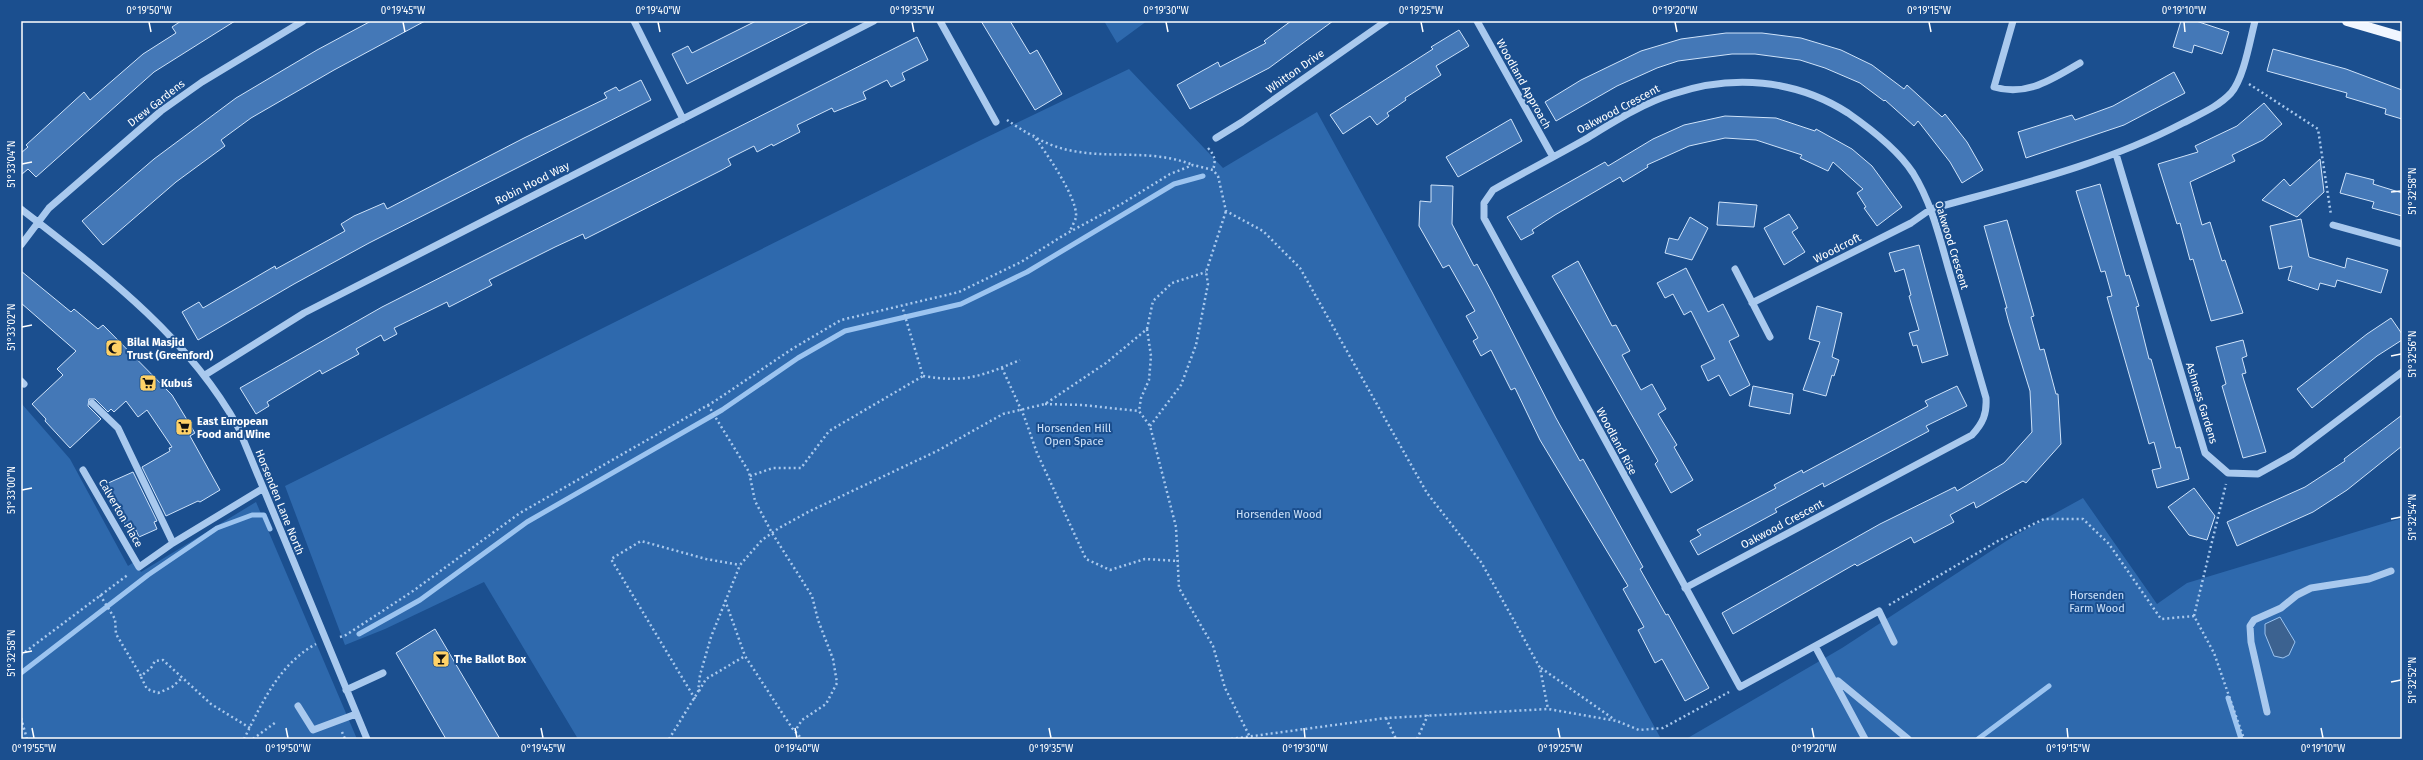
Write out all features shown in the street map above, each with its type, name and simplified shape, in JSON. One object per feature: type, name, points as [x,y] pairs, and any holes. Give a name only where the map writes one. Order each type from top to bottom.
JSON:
[{"type":"main road","points":[[2347,21],[2402,37]]},
{"type":"street","name":"Drew Gardens","points":[[21,245],[38,222],[55,203],[161,111],[202,82],[303,21]]},
{"type":"street","points":[[634,21],[683,119]]},
{"type":"street","name":"Robin Hood Way","points":[[205,375],[304,313],[874,21]]},
{"type":"street","points":[[940,21],[996,122]]},
{"type":"street","name":"Whitton Drive","points":[[1216,138],[1386,21]]},
{"type":"street","name":"Woodland Approach","points":[[1477,21],[1553,157]]},
{"type":"street","points":[[2014,21],[1994,86],[2005,90],[2023,90],[2080,63]]},
{"type":"street","points":[[1931,209],[2082,167],[2116,154],[2219,104],[2232,91],[2239,77],[2255,21]]},
{"type":"street","name":"Oakwood Crescent","points":[[1484,203],[1493,190],[1633,111],[1671,94],[1714,84],[1740,81],[1773,84],[1804,92],[1834,104],[1861,122],[1888,145],[1913,173],[1931,209],[1986,398],[1983,424],[1972,435],[1685,588]]},
{"type":"street","name":"Ashness Gardens","points":[[2116,154],[2205,453],[2228,473]]},
{"type":"street","name":"Woodland Rise","points":[[1484,203],[1484,218],[1740,687]]},
{"type":"street","name":"Horsenden Lane North","points":[[21,209],[75,250],[145,309],[205,375],[224,402],[238,427],[262,489],[367,739]]},
{"type":"street","name":"Woodcroft","points":[[1752,303],[1911,223],[1931,209]]},
{"type":"street","points":[[2333,225],[2402,244]]},
{"type":"street","points":[[1735,269],[1770,337]]},
{"type":"street","points":[[2228,473],[2258,474],[2292,455],[2402,372]]},
{"type":"street","points":[[92,403],[118,428],[173,543]]},
{"type":"street","name":"Calverton Place","points":[[83,470],[139,567]]},
{"type":"street","points":[[139,567],[173,543],[262,489]]},
{"type":"street","points":[[2267,712],[2251,642],[2250,626],[2254,620],[2281,608],[2296,595],[2311,588],[2369,579],[2391,571]]},
{"type":"street","points":[[1740,687],[1879,611],[1894,642]]},
{"type":"street","points":[[1815,646],[1835,678],[1865,739]]},
{"type":"street","points":[[346,690],[383,673]]},
{"type":"street","points":[[1835,678],[1908,739]]},
{"type":"street","points":[[298,706],[313,730],[356,714]]},
{"type":"path","points":[[2239,77],[2318,129],[2333,225]]},
{"type":"path","points":[[996,122],[1004,118],[1033,135],[1063,149],[1090,153],[1164,156],[1213,170],[1218,176],[1226,211],[1206,272],[1208,284],[1196,345],[1181,385],[1150,426]]},
{"type":"path","points":[[1033,135],[1048,154],[1074,207],[1076,218],[1070,232]]},
{"type":"path","points":[[1213,170],[1215,163],[1214,155]]},
{"type":"path","points":[[340,637],[346,635],[413,591],[520,513],[709,406],[792,349],[841,320],[902,307],[959,292],[1021,262],[1170,174],[1193,165]]},
{"type":"path","points":[[1226,211],[1262,230],[1300,268],[1427,493],[1481,562],[1540,668],[1548,709]]},
{"type":"path","points":[[1206,272],[1172,283],[1153,301],[1147,329],[1151,356],[1149,380],[1141,398],[1139,411],[1150,426],[1162,480],[1176,527],[1179,561],[1179,588],[1213,646],[1226,688],[1251,738]]},
{"type":"path","points":[[902,307],[923,376]]},
{"type":"path","points":[[698,692],[700,675],[711,637],[725,600],[740,565],[762,540],[810,511],[937,451],[1003,414],[1022,411],[1044,404],[1106,363],[1147,329]]},
{"type":"path","points":[[750,476],[773,468],[801,468],[829,431],[923,376],[949,381],[986,374],[1020,360]]},
{"type":"path","points":[[1002,368],[1022,411],[1037,453],[1086,559],[1110,570],[1145,559],[1179,561]]},
{"type":"path","points":[[1044,404],[1082,404],[1139,411]]},
{"type":"path","points":[[709,406],[741,458],[750,476],[755,502],[772,533],[812,596],[818,620],[833,659],[837,683],[826,704],[802,720],[795,731]]},
{"type":"path","points":[[2228,473],[2194,616],[2214,653],[2244,739]]},
{"type":"path","points":[[1879,611],[1998,541],[2044,519],[2083,519],[2109,544],[2161,619],[2194,616]]},
{"type":"path","points":[[694,699],[611,559],[641,540],[706,559],[740,565]]},
{"type":"path","points":[[21,655],[139,567]]},
{"type":"path","points":[[100,595],[115,619],[116,634],[147,689],[158,693],[172,687],[181,679]]},
{"type":"path","points":[[725,600],[745,656],[795,731],[802,739]]},
{"type":"path","points":[[244,739],[271,686],[304,651],[319,643]]},
{"type":"path","points":[[669,739],[706,679],[745,656]]},
{"type":"path","points":[[141,676],[151,668],[155,660],[163,660],[181,679],[211,704],[250,728]]},
{"type":"path","points":[[1540,668],[1616,721]]},
{"type":"path","points":[[1231,739],[1251,738],[1386,718],[1548,709],[1616,721],[1638,730],[1662,728],[1740,687]]},
{"type":"path","points":[[1417,739],[1428,715]]},
{"type":"path","points":[[21,718],[28,739]]},
{"type":"path","points":[[1386,718],[1396,739]]},
{"type":"path","points":[[253,739],[276,722]]},
{"type":"green space","points":[[1104,21],[1147,21],[1117,43]]},
{"type":"green space","name":"Horsenden Wood","points":[[1129,69],[1223,168],[1317,112],[1660,737],[1658,739],[578,739],[484,582],[385,629],[345,645],[285,486],[981,140]]},
{"type":"green space","points":[[21,403],[70,459],[128,566],[134,562],[141,572],[256,502],[357,739],[21,739]]},
{"type":"green space","name":"Horsenden Farm Wood","points":[[2083,498],[2157,604],[2187,583],[2402,518],[2402,739],[1686,739],[1842,648],[2014,536]]},
{"type":"shaded area","points":[[2280,617],[2295,642],[2289,655],[2283,658],[2274,656],[2265,634],[2265,624]]},
{"type":"building","points":[[181,21],[235,21],[154,72],[36,177],[28,169],[21,175],[21,153],[28,147],[26,145],[84,92],[90,100],[143,54],[176,33],[172,27]]},
{"type":"building","points":[[371,21],[425,21],[334,70],[251,118],[221,140],[225,146],[176,182],[103,245],[82,221],[154,159],[236,98],[317,50]]},
{"type":"building","points":[[756,21],[811,21],[687,84],[672,54],[688,46],[692,53]]},
{"type":"building","points":[[981,21],[1010,21],[1030,54],[1037,50],[1062,94],[1035,110]]},
{"type":"building","points":[[1291,21],[1333,21],[1269,68],[1190,109],[1177,85],[1218,62],[1220,67],[1266,43],[1264,41]]},
{"type":"building","points":[[2181,21],[2196,21],[2229,32],[2222,54],[2194,45],[2192,53],[2173,47]]},
{"type":"building","points":[[1459,30],[1469,46],[1436,66],[1441,75],[1405,98],[1406,100],[1387,113],[1389,116],[1377,125],[1370,116],[1343,134],[1330,115],[1433,49],[1431,47]]},
{"type":"building","points":[[1726,33],[1762,33],[1801,38],[1841,50],[1872,65],[1904,89],[1907,85],[1942,117],[1945,114],[1967,142],[1983,170],[1962,183],[1950,162],[1918,121],[1914,126],[1885,100],[1884,101],[1860,83],[1825,68],[1800,60],[1755,54],[1732,54],[1678,61],[1657,68],[1617,86],[1556,121],[1545,102],[1581,80],[1641,51],[1681,39]]},
{"type":"building","points":[[917,37],[928,60],[902,73],[905,80],[891,87],[887,80],[863,92],[866,99],[834,112],[832,108],[797,125],[800,132],[773,146],[772,144],[757,152],[754,146],[728,159],[731,165],[722,170],[585,239],[583,234],[489,280],[492,285],[449,307],[447,302],[394,328],[397,334],[384,341],[381,335],[356,349],[359,354],[322,374],[320,370],[267,402],[269,406],[256,414],[240,388],[382,307]]},
{"type":"building","points":[[2273,49],[2346,69],[2402,90],[2402,119],[2385,114],[2386,109],[2346,97],[2347,93],[2267,71]]},
{"type":"building","points":[[2174,72],[2185,93],[2124,125],[2026,158],[2018,132],[2072,115],[2075,120],[2113,106]]},
{"type":"building","points":[[641,80],[651,100],[369,243],[294,284],[198,340],[182,312],[199,302],[203,308],[275,266],[276,269],[345,231],[341,224],[354,216],[384,203],[387,209],[524,138],[607,98],[604,93],[616,87],[619,91]]},
{"type":"building","points":[[2264,103],[2282,124],[2263,140],[2232,155],[2235,161],[2190,182],[2202,225],[2210,222],[2222,261],[2225,260],[2243,313],[2211,321],[2193,259],[2190,260],[2180,223],[2177,224],[2158,164],[2198,152],[2195,146],[2237,126]]},
{"type":"building","points":[[1725,116],[1776,118],[1815,131],[1816,129],[1852,149],[1872,166],[1902,207],[1877,226],[1864,208],[1866,207],[1857,193],[1863,189],[1833,162],[1828,171],[1800,158],[1802,155],[1756,140],[1725,138],[1689,146],[1647,165],[1648,167],[1623,182],[1620,177],[1555,215],[1532,230],[1534,233],[1521,240],[1507,217],[1605,162],[1608,166],[1653,139],[1684,125]]},
{"type":"building","points":[[1511,119],[1522,141],[1458,177],[1446,157]]},
{"type":"building","points":[[2320,159],[2324,192],[2297,217],[2262,200],[2284,179],[2290,186]]},
{"type":"building","points":[[2346,173],[2374,180],[2373,184],[2402,193],[2402,216],[2372,208],[2374,202],[2340,193]]},
{"type":"building","points":[[2100,184],[2126,276],[2129,275],[2139,306],[2136,307],[2149,359],[2151,359],[2176,448],[2180,447],[2189,479],[2157,488],[2152,470],[2161,468],[2154,442],[2149,444],[2107,297],[2112,296],[2105,271],[2101,272],[2076,191]]},
{"type":"building","points":[[1431,185],[1453,186],[1452,224],[1474,266],[1477,264],[1556,418],[1580,461],[1583,459],[1643,567],[1640,569],[1666,615],[1668,614],[1709,688],[1685,701],[1662,659],[1655,663],[1638,630],[1644,627],[1623,589],[1628,586],[1540,440],[1515,388],[1511,390],[1491,350],[1481,356],[1473,341],[1478,338],[1466,316],[1475,311],[1449,265],[1443,268],[1419,226],[1420,201],[1431,202]]},
{"type":"building","points":[[1719,202],[1757,205],[1754,227],[1717,225]]},
{"type":"building","points":[[1789,214],[1798,228],[1792,232],[1805,252],[1784,265],[1764,228]]},
{"type":"building","points":[[1690,217],[1708,228],[1692,260],[1665,253],[1669,238],[1678,240]]},
{"type":"building","points":[[2301,219],[2309,257],[2345,268],[2347,258],[2388,270],[2381,293],[2337,280],[2335,287],[2320,283],[2318,290],[2288,280],[2292,266],[2279,269],[2270,226]]},
{"type":"building","points":[[2007,220],[2034,316],[2031,317],[2040,350],[2044,349],[2056,394],[2058,394],[2061,444],[2026,483],[2023,481],[1976,508],[1974,502],[1950,515],[1954,522],[1914,543],[1911,537],[1857,566],[1855,564],[1733,634],[1722,613],[1880,524],[1955,487],[1957,491],[2004,463],[2032,432],[2030,391],[2009,323],[2005,308],[2007,308],[1984,226]]},
{"type":"building","points":[[1919,245],[1948,355],[1922,363],[1917,345],[1913,346],[1909,333],[1919,330],[1909,296],[1911,295],[1904,269],[1895,272],[1889,253]]},
{"type":"building","points":[[1578,261],[1612,326],[1616,325],[1630,351],[1622,355],[1641,390],[1652,384],[1666,409],[1658,414],[1677,445],[1674,447],[1693,480],[1671,493],[1655,464],[1658,461],[1552,276]]},
{"type":"building","points":[[1686,268],[1708,312],[1723,304],[1739,336],[1729,341],[1750,385],[1730,396],[1719,375],[1708,381],[1701,366],[1715,359],[1691,311],[1684,315],[1673,294],[1665,298],[1657,283]]},
{"type":"building","points":[[21,271],[71,312],[74,309],[98,329],[103,325],[172,395],[195,433],[190,436],[220,490],[200,502],[198,501],[166,516],[142,467],[170,451],[169,448],[172,447],[147,410],[138,417],[126,401],[114,412],[111,409],[108,412],[95,399],[89,399],[88,406],[101,419],[70,448],[45,421],[46,419],[32,404],[63,375],[57,369],[76,351],[21,303]]},
{"type":"building","points":[[1817,306],[1842,313],[1832,357],[1839,360],[1834,376],[1832,375],[1826,396],[1803,390],[1820,342],[1809,339]]},
{"type":"building","points":[[2391,318],[2402,334],[2402,340],[2377,356],[2312,408],[2297,389],[2367,334]]},
{"type":"building","points":[[2243,340],[2247,356],[2242,358],[2246,373],[2242,374],[2266,452],[2243,458],[2222,386],[2226,384],[2216,347]]},
{"type":"building","points":[[1753,386],[1793,394],[1790,414],[1749,406]]},
{"type":"building","points":[[1957,386],[1967,406],[1926,426],[1929,431],[1824,487],[1823,483],[1775,509],[1777,512],[1698,555],[1690,541],[1701,535],[1697,530],[1776,488],[1774,485],[1802,470],[1803,473],[1928,406],[1925,401]]},
{"type":"building","points":[[2402,415],[2402,446],[2347,490],[2313,512],[2237,546],[2227,522],[2305,487],[2345,461],[2344,459]]},
{"type":"building","points":[[133,472],[157,521],[154,522],[157,529],[139,537],[136,530],[129,533],[106,484]]},
{"type":"building","points":[[2194,488],[2215,516],[2207,540],[2189,535],[2168,507]]},
{"type":"building","points":[[435,629],[500,739],[446,739],[396,653]]},
{"type":"waterway","points":[[359,634],[420,600],[527,522],[722,410],[798,358],[845,331],[961,304],[1027,272],[1174,184],[1203,176]]},
{"type":"waterway","points":[[21,673],[148,575],[217,528],[252,515],[264,515],[270,529]]},
{"type":"waterway","points":[[1978,739],[2049,686]]},
{"type":"waterway","points":[[2228,698],[2241,739]]},
{"type":"place","name":"Bilal Masjid Trust (Greenford)","points":[[114,348]]},
{"type":"place","name":"Kubuś","points":[[148,383]]},
{"type":"place","name":"East European Food and Wine","points":[[184,427]]},
{"type":"place","name":"The Ballot Box","points":[[441,659]]},
{"type":"park label","name":"Horsenden Hill Open Space","points":[[1074,434]]}]
